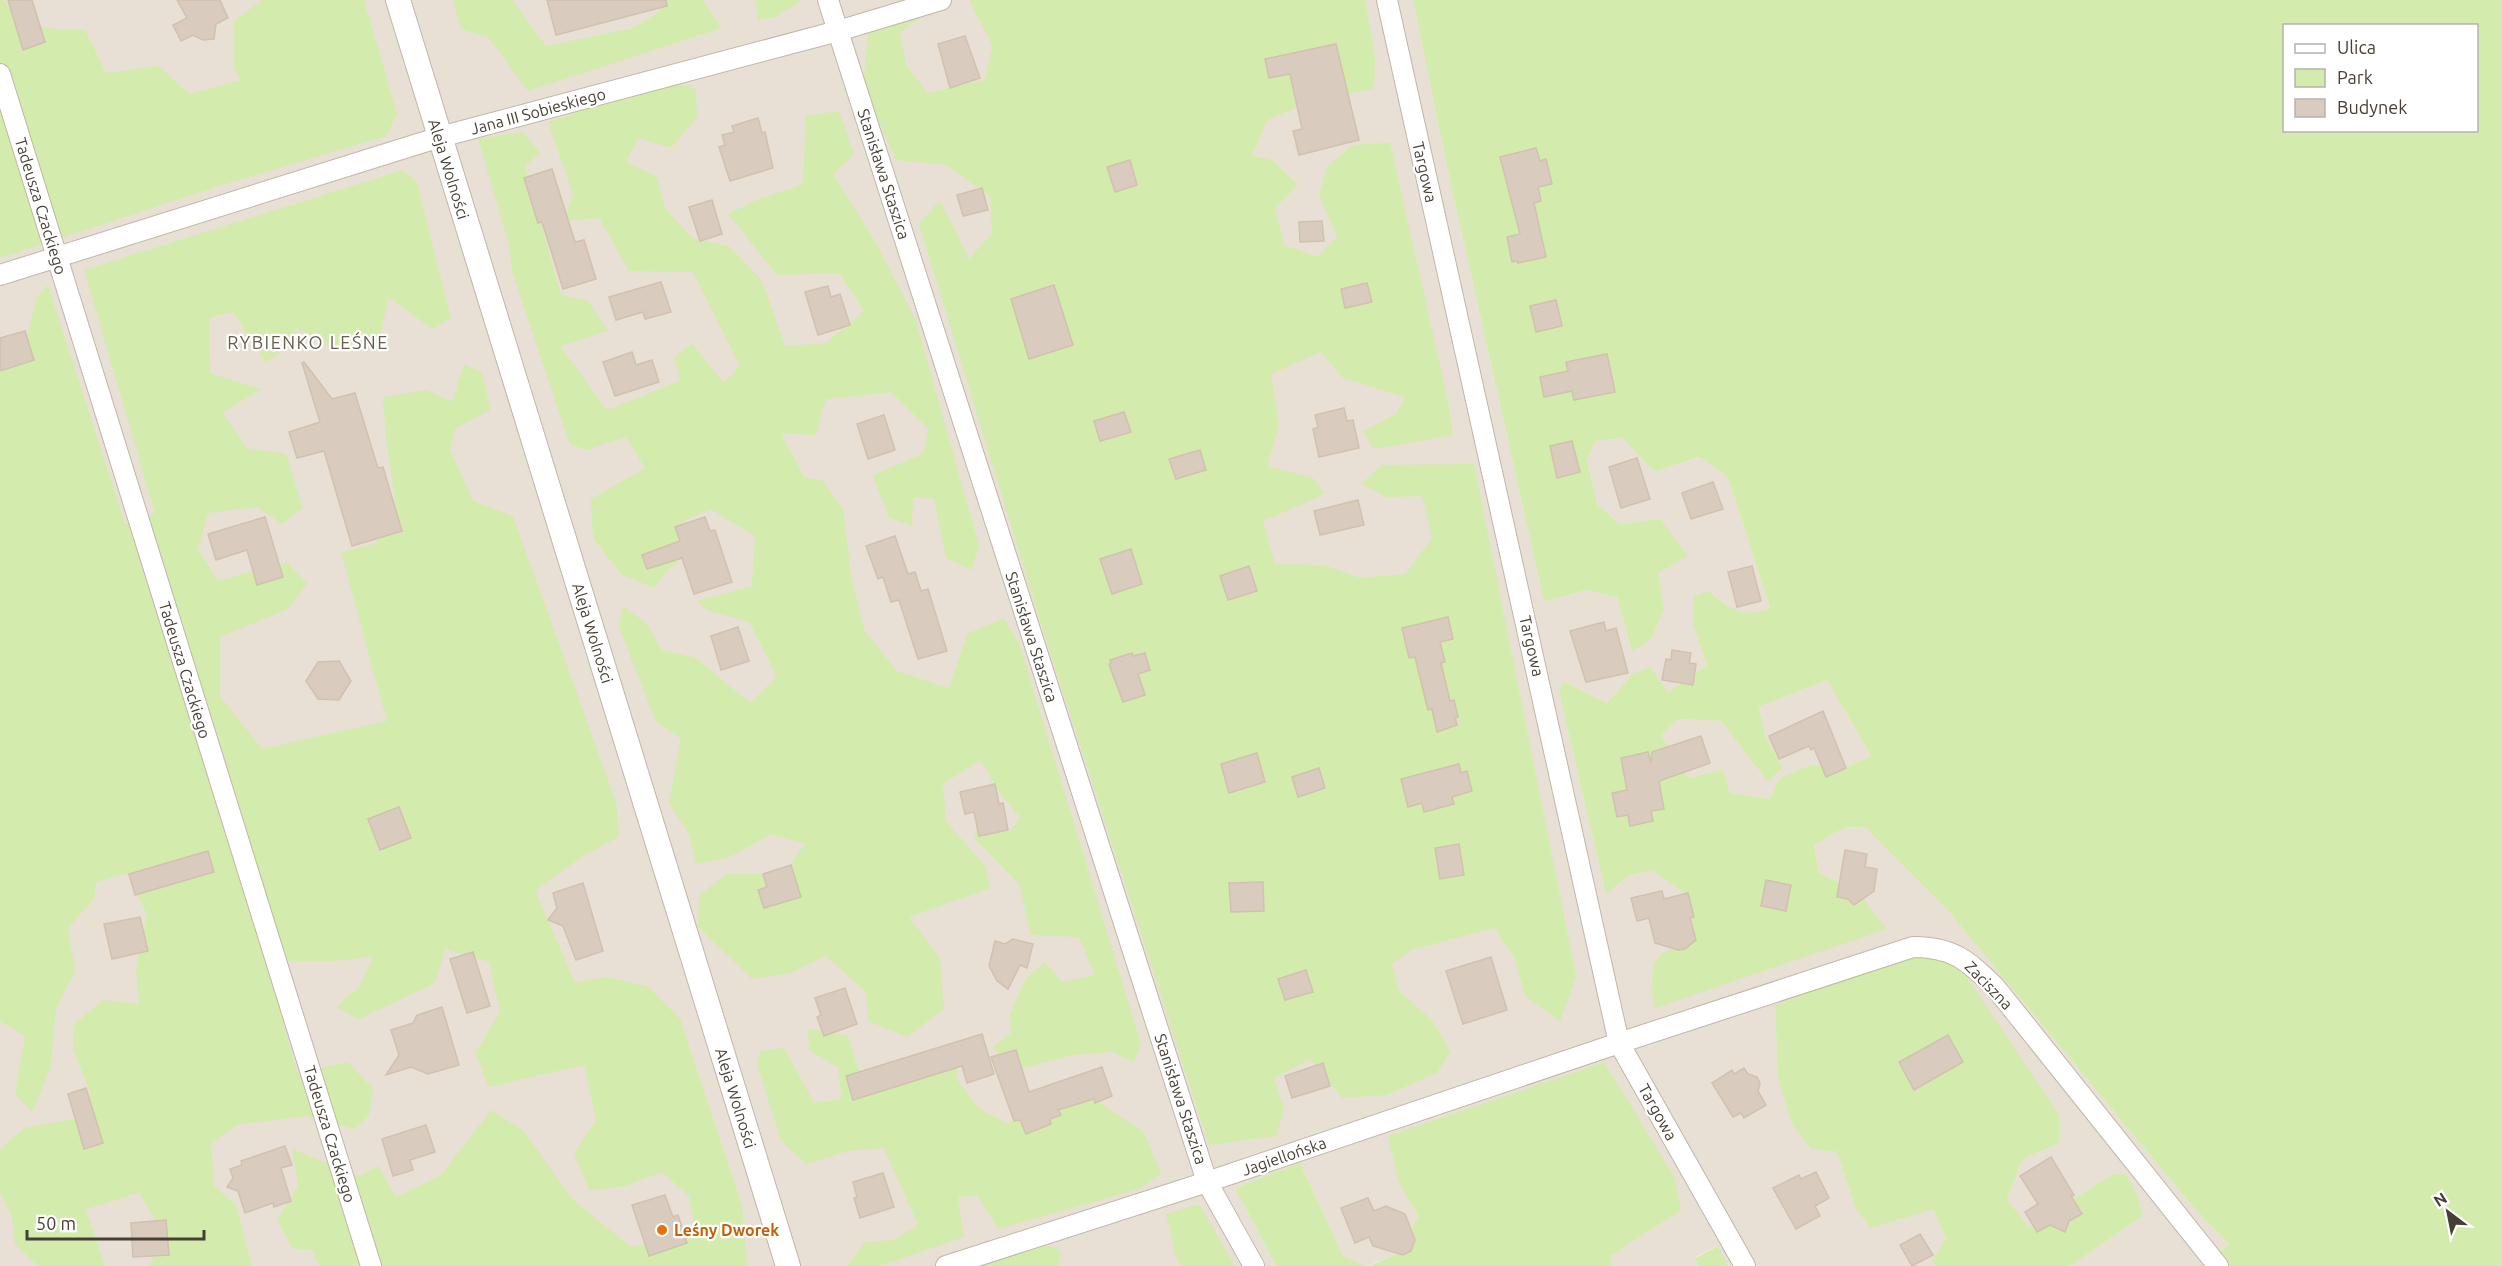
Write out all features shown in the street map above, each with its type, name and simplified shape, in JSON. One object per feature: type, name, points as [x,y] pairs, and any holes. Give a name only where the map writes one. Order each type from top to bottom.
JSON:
[{"type":"street","name":"Aleja Wolności","points":[[398,0],[788,1266]]},
{"type":"street","name":"Stanisława Staszica","points":[[828,0],[1207,1182],[1254,1266]]},
{"type":"street","name":"Jana III Sobieskiego","points":[[0,275],[440,137],[838,31],[941,0]]},
{"type":"street","name":"Targowa","points":[[1387,0],[1619,1043],[1745,1266]]},
{"type":"street","name":"Tadeusza Czackiego","points":[[0,74],[371,1266]]},
{"type":"street","name":"Zaciszna","points":[[1619,1043],[1913,947],[1933,947],[1948,951],[1962,957],[1995,987],[2218,1266]]},
{"type":"street","name":"Jagiellońska","points":[[946,1266],[1207,1182],[1619,1043]]},
{"type":"shaded area","points":[[0,0],[1413,0],[1446,162],[1544,602],[1586,590],[1617,597],[1632,652],[1651,639],[1663,609],[1658,573],[1660,519],[1620,524],[1597,504],[1587,459],[1595,441],[1624,438],[1654,472],[1701,457],[1728,477],[1770,607],[1754,615],[1735,610],[1709,591],[1693,624],[1707,665],[1668,692],[1632,674],[1607,703],[1563,681],[1559,692],[1606,894],[1629,876],[1652,870],[1687,895],[1686,941],[1654,964],[1651,988],[1886,929],[1858,892],[1819,873],[1814,845],[1846,827],[1866,828],[1949,912],[2188,1201],[2229,1245],[2198,1266],[2070,1266],[2143,1216],[2138,1197],[2125,1174],[2113,1174],[2029,1229],[2007,1199],[2023,1159],[2059,1143],[1900,954],[1775,1007],[1778,1079],[1811,1149],[1837,1152],[1855,1208],[1933,1209],[1946,1238],[1933,1261],[1935,1266],[1728,1266],[1717,1246],[1695,1257],[1698,1266],[1612,1266],[1609,1256],[1399,1183],[1418,1216],[1397,1254],[1367,1266],[1343,1256],[1300,1163],[1235,1188],[1276,1266],[0,1266]]},
{"type":"shaded area","points":[[1827,680],[1871,756],[1838,771],[1812,764],[1780,778],[1770,799],[1730,793],[1723,769],[1689,778],[1661,735],[1678,719],[1721,721],[1767,781],[1783,769],[1766,738],[1759,707]]},
{"type":"green space","points":[[0,0],[4,0],[22,18],[40,27],[85,30],[106,73],[159,66],[189,94],[241,80],[234,68],[234,21],[262,0],[364,0],[397,114],[386,136],[222,185],[0,258]]},
{"type":"green space","points":[[453,0],[512,0],[546,46],[633,28],[659,12],[660,0],[703,0],[722,28],[528,91],[488,37],[461,29]]},
{"type":"green space","points":[[756,0],[802,0],[775,17],[758,20]]},
{"type":"green space","points":[[969,0],[1365,0],[1375,58],[1374,89],[1315,99],[1267,120],[1252,155],[1272,160],[1298,185],[1275,208],[1284,245],[1317,257],[1337,237],[1319,195],[1327,167],[1352,145],[1390,143],[1448,401],[1453,435],[1374,449],[1363,431],[1396,414],[1405,397],[1343,378],[1321,352],[1271,374],[1279,426],[1267,466],[1313,478],[1325,494],[1263,521],[1275,564],[1324,565],[1360,578],[1406,574],[1432,537],[1422,496],[1386,497],[1361,484],[1381,465],[1474,464],[1576,977],[1560,1021],[1525,996],[1515,959],[1494,928],[1411,950],[1392,964],[1399,991],[1432,1020],[1450,1052],[1437,1073],[1386,1095],[1342,1098],[1310,1059],[1274,1078],[1284,1109],[1276,1136],[1209,1145],[1038,614],[919,224],[940,200],[969,259],[992,233],[990,196],[946,165],[896,160],[863,85],[869,25],[928,12],[900,32],[906,65],[928,93],[984,80],[993,46]]},
{"type":"green space","points":[[1413,0],[2502,0],[2502,1266],[2198,1266],[2229,1245],[2188,1201],[1949,912],[1866,828],[1846,827],[1814,845],[1819,873],[1858,892],[1887,929],[1655,1008],[1651,988],[1654,964],[1662,954],[1686,940],[1687,895],[1652,870],[1629,876],[1606,894],[1559,692],[1563,681],[1607,703],[1632,674],[1650,667],[1668,692],[1707,665],[1693,624],[1694,596],[1709,591],[1730,607],[1744,612],[1752,613],[1770,607],[1728,477],[1700,457],[1654,472],[1623,438],[1595,441],[1587,459],[1597,504],[1620,524],[1660,519],[1688,556],[1658,573],[1664,609],[1651,639],[1632,652],[1617,597],[1586,590],[1544,602],[1446,162]],"holes":[[[1827,680],[1871,756],[1838,771],[1812,764],[1780,778],[1770,799],[1730,793],[1723,769],[1689,778],[1661,735],[1678,719],[1721,721],[1767,781],[1783,769],[1766,738],[1759,707]]]},
{"type":"green space","points":[[675,80],[696,90],[697,117],[671,148],[638,138],[626,162],[657,177],[665,208],[692,238],[729,246],[762,281],[785,346],[826,343],[864,311],[839,273],[777,275],[728,214],[761,198],[803,184],[806,116],[839,111],[854,155],[833,174],[876,243],[916,321],[979,546],[971,570],[946,558],[934,499],[913,497],[912,526],[889,518],[873,475],[923,454],[929,429],[891,392],[826,399],[816,435],[781,433],[804,477],[823,481],[843,509],[851,576],[865,631],[897,671],[949,688],[967,634],[1004,618],[1019,643],[1141,1044],[1134,1062],[1112,1052],[1073,1055],[1012,1071],[993,1047],[1011,1033],[1010,1015],[1025,979],[1045,962],[1062,982],[1095,975],[1079,937],[1031,935],[1019,884],[975,839],[978,818],[1010,832],[1020,817],[1002,796],[980,760],[943,784],[946,821],[985,866],[990,888],[909,917],[940,958],[944,1009],[907,1037],[868,1021],[866,992],[826,956],[790,973],[752,979],[698,927],[699,895],[727,874],[784,874],[805,844],[771,834],[730,857],[696,864],[689,834],[669,803],[681,739],[655,720],[619,627],[623,606],[647,624],[662,650],[696,658],[750,703],[777,676],[749,622],[707,610],[697,601],[752,586],[755,536],[710,509],[684,521],[692,550],[669,569],[654,588],[621,574],[593,538],[591,499],[645,468],[626,437],[587,450],[570,444],[512,271],[509,245],[478,139],[523,132],[540,153],[525,166],[561,295],[588,301],[608,331],[560,346],[607,410],[680,381],[674,357],[692,344],[724,383],[740,366],[693,272],[629,271],[599,218],[564,221],[573,194],[548,122]]},
{"type":"green space","points":[[403,170],[417,182],[451,318],[433,329],[388,297],[380,340],[335,349],[296,327],[290,347],[265,362],[233,312],[209,318],[210,373],[261,389],[222,413],[247,448],[286,454],[303,508],[282,524],[257,507],[208,513],[198,549],[218,581],[287,562],[307,584],[288,609],[220,637],[220,696],[262,749],[387,721],[341,552],[374,544],[398,521],[386,439],[383,397],[427,390],[452,402],[464,364],[482,372],[490,410],[455,429],[450,450],[473,501],[513,516],[616,802],[619,837],[586,854],[535,890],[575,983],[606,977],[647,986],[680,1019],[742,1206],[747,1266],[319,1266],[312,1250],[292,1248],[277,1220],[298,1185],[292,1149],[359,1176],[378,1166],[396,1197],[441,1175],[491,1110],[523,1130],[573,1200],[631,1247],[696,1232],[689,1196],[662,1172],[622,1187],[589,1190],[574,1154],[596,1119],[584,1065],[489,1087],[475,1053],[500,1012],[489,962],[445,949],[435,983],[359,1019],[336,1007],[359,987],[373,957],[333,961],[289,961],[269,969],[297,1073],[348,1062],[373,1089],[369,1115],[355,1129],[306,1116],[237,1125],[211,1143],[214,1186],[236,1205],[252,1266],[150,1266],[162,1230],[139,1193],[86,1209],[105,1266],[38,1266],[15,1244],[12,1218],[0,1193],[0,1149],[24,1128],[84,1117],[91,1094],[73,1049],[74,1024],[103,1000],[139,1004],[136,969],[147,914],[127,873],[96,882],[94,899],[68,928],[75,971],[56,1008],[50,1070],[32,1112],[15,1094],[25,1036],[0,1021],[0,358],[28,333],[36,298],[48,285],[125,524],[155,513],[84,270]]},
{"type":"green space","points":[[1937,951],[1964,973],[2059,1115],[2059,1143],[2023,1159],[2007,1199],[2029,1228],[2113,1174],[2126,1174],[2138,1197],[2143,1216],[2070,1266],[1935,1266],[1932,1261],[1946,1238],[1933,1209],[1871,1228],[1855,1208],[1837,1152],[1811,1149],[1793,1126],[1778,1079],[1775,1006],[1900,954]]},
{"type":"green space","points":[[808,1029],[848,1036],[858,1068],[869,1085],[949,1043],[960,1059],[956,1078],[979,1109],[1008,1123],[1064,1090],[1076,1098],[1098,1102],[1144,1132],[1161,1174],[1139,1189],[998,1229],[977,1195],[958,1197],[964,1237],[880,1266],[847,1266],[865,1242],[893,1240],[918,1225],[884,1148],[849,1151],[806,1164],[781,1141],[757,1064],[760,1051],[784,1048],[814,1103],[841,1099],[839,1068],[809,1050]]},
{"type":"green space","points":[[1604,1062],[1675,1178],[1681,1210],[1610,1256],[1612,1266],[1369,1266],[1397,1254],[1418,1216],[1399,1183],[1388,1136]]},
{"type":"green space","points":[[1300,1163],[1343,1256],[1367,1266],[1276,1266],[1235,1188]]},
{"type":"green space","points":[[1199,1204],[1235,1266],[1182,1266],[1176,1257],[1166,1214]]},
{"type":"green space","points":[[1044,1245],[1060,1250],[1059,1266],[981,1266]]},
{"type":"green space","points":[[1718,1246],[1728,1266],[1698,1266],[1695,1258]]},
{"type":"building","points":[[8,0],[32,0],[45,42],[23,50]]},
{"type":"building","points":[[177,0],[220,0],[228,18],[216,24],[214,39],[203,40],[193,35],[181,41],[173,25],[187,18]]},
{"type":"building","points":[[547,0],[666,0],[667,6],[556,35]]},
{"type":"building","points":[[965,36],[980,78],[950,88],[938,44]]},
{"type":"building","points":[[1336,44],[1359,140],[1299,155],[1293,131],[1302,129],[1290,74],[1269,78],[1265,59]]},
{"type":"building","points":[[758,118],[762,133],[765,132],[773,168],[730,181],[719,147],[725,145],[722,135],[734,132],[732,126]]},
{"type":"building","points":[[1536,148],[1540,161],[1546,159],[1552,184],[1538,187],[1541,201],[1534,203],[1546,257],[1518,263],[1518,261],[1512,262],[1507,237],[1520,234],[1500,157]]},
{"type":"building","points":[[1130,160],[1137,185],[1115,192],[1107,167]]},
{"type":"building","points":[[552,169],[575,242],[584,240],[596,279],[563,289],[542,222],[538,223],[524,178]]},
{"type":"building","points":[[982,188],[988,210],[963,216],[957,195]]},
{"type":"building","points":[[712,200],[722,234],[700,241],[689,207]]},
{"type":"building","points":[[1322,221],[1324,241],[1300,242],[1299,222]]},
{"type":"building","points":[[661,282],[671,312],[645,319],[643,312],[616,320],[609,297]]},
{"type":"building","points":[[1367,283],[1372,302],[1345,308],[1341,289]]},
{"type":"building","points":[[1054,285],[1073,345],[1029,359],[1011,299]]},
{"type":"building","points":[[828,286],[831,297],[840,294],[850,325],[818,335],[805,292]]},
{"type":"building","points":[[1556,300],[1562,326],[1536,332],[1530,306]]},
{"type":"building","points":[[25,331],[34,360],[0,371],[0,338]]},
{"type":"building","points":[[632,352],[636,365],[652,360],[659,382],[615,396],[603,362]]},
{"type":"building","points":[[1607,354],[1615,392],[1574,400],[1572,391],[1544,397],[1540,377],[1568,371],[1566,362]]},
{"type":"building","points":[[304,362],[332,399],[355,393],[378,468],[383,467],[402,531],[352,546],[324,451],[297,458],[289,432],[320,422],[302,363]]},
{"type":"building","points":[[1344,408],[1347,421],[1353,420],[1359,448],[1319,457],[1313,429],[1318,427],[1315,415]]},
{"type":"building","points":[[1124,412],[1131,432],[1100,441],[1094,421]]},
{"type":"building","points":[[884,415],[895,450],[868,459],[857,424]]},
{"type":"building","points":[[1572,441],[1580,472],[1557,478],[1550,446]]},
{"type":"building","points":[[1200,450],[1206,470],[1176,479],[1169,459]]},
{"type":"building","points":[[1637,458],[1650,499],[1621,508],[1609,467]]},
{"type":"building","points":[[1713,482],[1723,509],[1691,519],[1682,493]]},
{"type":"building","points":[[1358,500],[1364,525],[1320,535],[1314,511]]},
{"type":"building","points":[[265,517],[283,577],[257,585],[247,550],[216,560],[208,534]]},
{"type":"building","points":[[705,517],[710,531],[715,530],[732,582],[694,594],[682,558],[647,569],[642,555],[680,541],[675,527]]},
{"type":"building","points":[[895,536],[908,574],[915,572],[921,591],[928,589],[947,651],[918,659],[899,600],[891,602],[883,577],[878,579],[866,546]]},
{"type":"building","points":[[1131,549],[1142,584],[1112,594],[1100,559]]},
{"type":"building","points":[[1249,566],[1257,591],[1228,600],[1220,576]]},
{"type":"building","points":[[1752,566],[1761,601],[1737,607],[1728,572]]},
{"type":"building","points":[[1448,617],[1453,639],[1440,642],[1445,662],[1441,663],[1450,701],[1454,700],[1458,717],[1455,718],[1457,725],[1437,732],[1432,709],[1428,710],[1415,657],[1409,658],[1402,628]]},
{"type":"building","points":[[1604,622],[1606,631],[1616,628],[1628,673],[1586,682],[1570,631]]},
{"type":"building","points":[[738,627],[749,661],[721,670],[711,636]]},
{"type":"building","points":[[1672,650],[1691,653],[1689,663],[1696,664],[1693,685],[1662,680],[1666,659],[1671,660]]},
{"type":"building","points":[[1132,653],[1133,656],[1145,653],[1150,670],[1138,674],[1145,695],[1123,702],[1109,664],[1110,660]]},
{"type":"building","points":[[339,661],[351,681],[339,700],[318,699],[306,681],[318,662]]},
{"type":"building","points":[[1823,711],[1846,768],[1826,777],[1814,748],[1811,750],[1809,746],[1779,759],[1769,736]]},
{"type":"building","points":[[1701,736],[1710,763],[1659,781],[1664,809],[1651,811],[1653,821],[1630,826],[1628,815],[1617,817],[1612,793],[1627,790],[1621,758],[1648,752],[1651,762],[1652,752]]},
{"type":"building","points":[[1257,753],[1265,782],[1229,793],[1221,764]]},
{"type":"building","points":[[1459,764],[1461,773],[1467,771],[1472,791],[1452,797],[1454,804],[1424,812],[1422,803],[1408,807],[1401,779]]},
{"type":"building","points":[[1319,768],[1325,788],[1298,797],[1292,777]]},
{"type":"building","points":[[995,784],[999,804],[1003,803],[1008,830],[979,836],[974,812],[965,814],[960,792]]},
{"type":"building","points":[[399,807],[411,838],[380,850],[368,819]]},
{"type":"building","points":[[1459,844],[1464,875],[1440,879],[1435,848]]},
{"type":"building","points":[[1845,850],[1867,854],[1865,867],[1877,869],[1874,891],[1854,905],[1848,899],[1837,897]]},
{"type":"building","points":[[208,851],[214,872],[135,895],[129,874]]},
{"type":"building","points":[[791,865],[801,897],[764,908],[758,890],[767,887],[763,874]]},
{"type":"building","points":[[1766,880],[1791,885],[1786,911],[1761,906]]},
{"type":"building","points":[[1263,882],[1264,911],[1231,912],[1229,883]]},
{"type":"building","points":[[583,883],[603,951],[576,960],[563,926],[548,920],[557,908],[553,893]]},
{"type":"building","points":[[1662,891],[1664,899],[1688,893],[1694,917],[1690,918],[1696,940],[1685,949],[1678,950],[1655,943],[1649,918],[1637,921],[1631,898]]},
{"type":"building","points":[[140,917],[148,951],[112,959],[104,924]]},
{"type":"building","points":[[1013,939],[1033,944],[1027,968],[1020,965],[1008,989],[997,981],[989,966],[995,941],[1005,944]]},
{"type":"building","points":[[473,952],[490,1006],[467,1013],[450,959]]},
{"type":"building","points":[[1491,957],[1507,1010],[1463,1024],[1446,971]]},
{"type":"building","points":[[1306,970],[1313,992],[1285,1000],[1278,979]]},
{"type":"building","points":[[845,988],[857,1024],[824,1036],[817,1017],[821,1015],[815,998]]},
{"type":"building","points":[[442,1007],[459,1065],[428,1074],[411,1067],[386,1075],[399,1055],[391,1030],[413,1023],[417,1015]]},
{"type":"building","points":[[982,1034],[994,1074],[967,1083],[962,1066],[853,1100],[846,1076]]},
{"type":"building","points":[[1948,1035],[1963,1062],[1914,1090],[1899,1062]]},
{"type":"building","points":[[1016,1050],[1029,1092],[1102,1067],[1112,1096],[1095,1103],[1094,1099],[1058,1110],[1061,1115],[1050,1119],[1051,1124],[1026,1134],[1020,1120],[1014,1121],[991,1057]]},
{"type":"building","points":[[1323,1063],[1330,1086],[1292,1098],[1285,1076]]},
{"type":"building","points":[[1744,1068],[1748,1074],[1757,1077],[1760,1083],[1758,1091],[1766,1105],[1744,1118],[1741,1113],[1733,1117],[1712,1083],[1732,1070],[1734,1074]]},
{"type":"building","points":[[86,1088],[103,1143],[84,1149],[68,1094]]},
{"type":"building","points":[[426,1125],[435,1152],[410,1160],[413,1170],[393,1176],[382,1139]]},
{"type":"building","points":[[285,1146],[292,1165],[281,1168],[291,1201],[274,1207],[273,1203],[245,1213],[238,1191],[227,1187],[233,1178],[230,1169],[242,1165],[241,1161]]},
{"type":"building","points":[[2051,1157],[2074,1195],[2071,1196],[2082,1214],[2069,1221],[2065,1232],[2050,1225],[2037,1232],[2025,1212],[2038,1204],[2020,1176]]},
{"type":"building","points":[[1816,1172],[1829,1198],[1815,1206],[1820,1216],[1796,1229],[1773,1188],[1799,1175],[1801,1179]]},
{"type":"building","points":[[883,1173],[894,1207],[860,1218],[854,1198],[857,1197],[853,1182]]},
{"type":"building","name":"Leśny Dworek","points":[[665,1195],[673,1217],[678,1215],[687,1243],[649,1256],[632,1205]]},
{"type":"building","points":[[1368,1198],[1374,1211],[1386,1206],[1405,1214],[1415,1240],[1411,1251],[1403,1255],[1373,1246],[1369,1237],[1355,1243],[1341,1208]]},
{"type":"building","points":[[166,1220],[169,1255],[133,1257],[131,1223]]},
{"type":"building","points":[[1920,1234],[1933,1255],[1912,1266],[1900,1245]]},
{"type":"place","name":"Leśny Dworek","points":[[662,1230]]},
{"type":"district","name":"RYBIENKO LEŚNE","points":[[308,342]]}]
